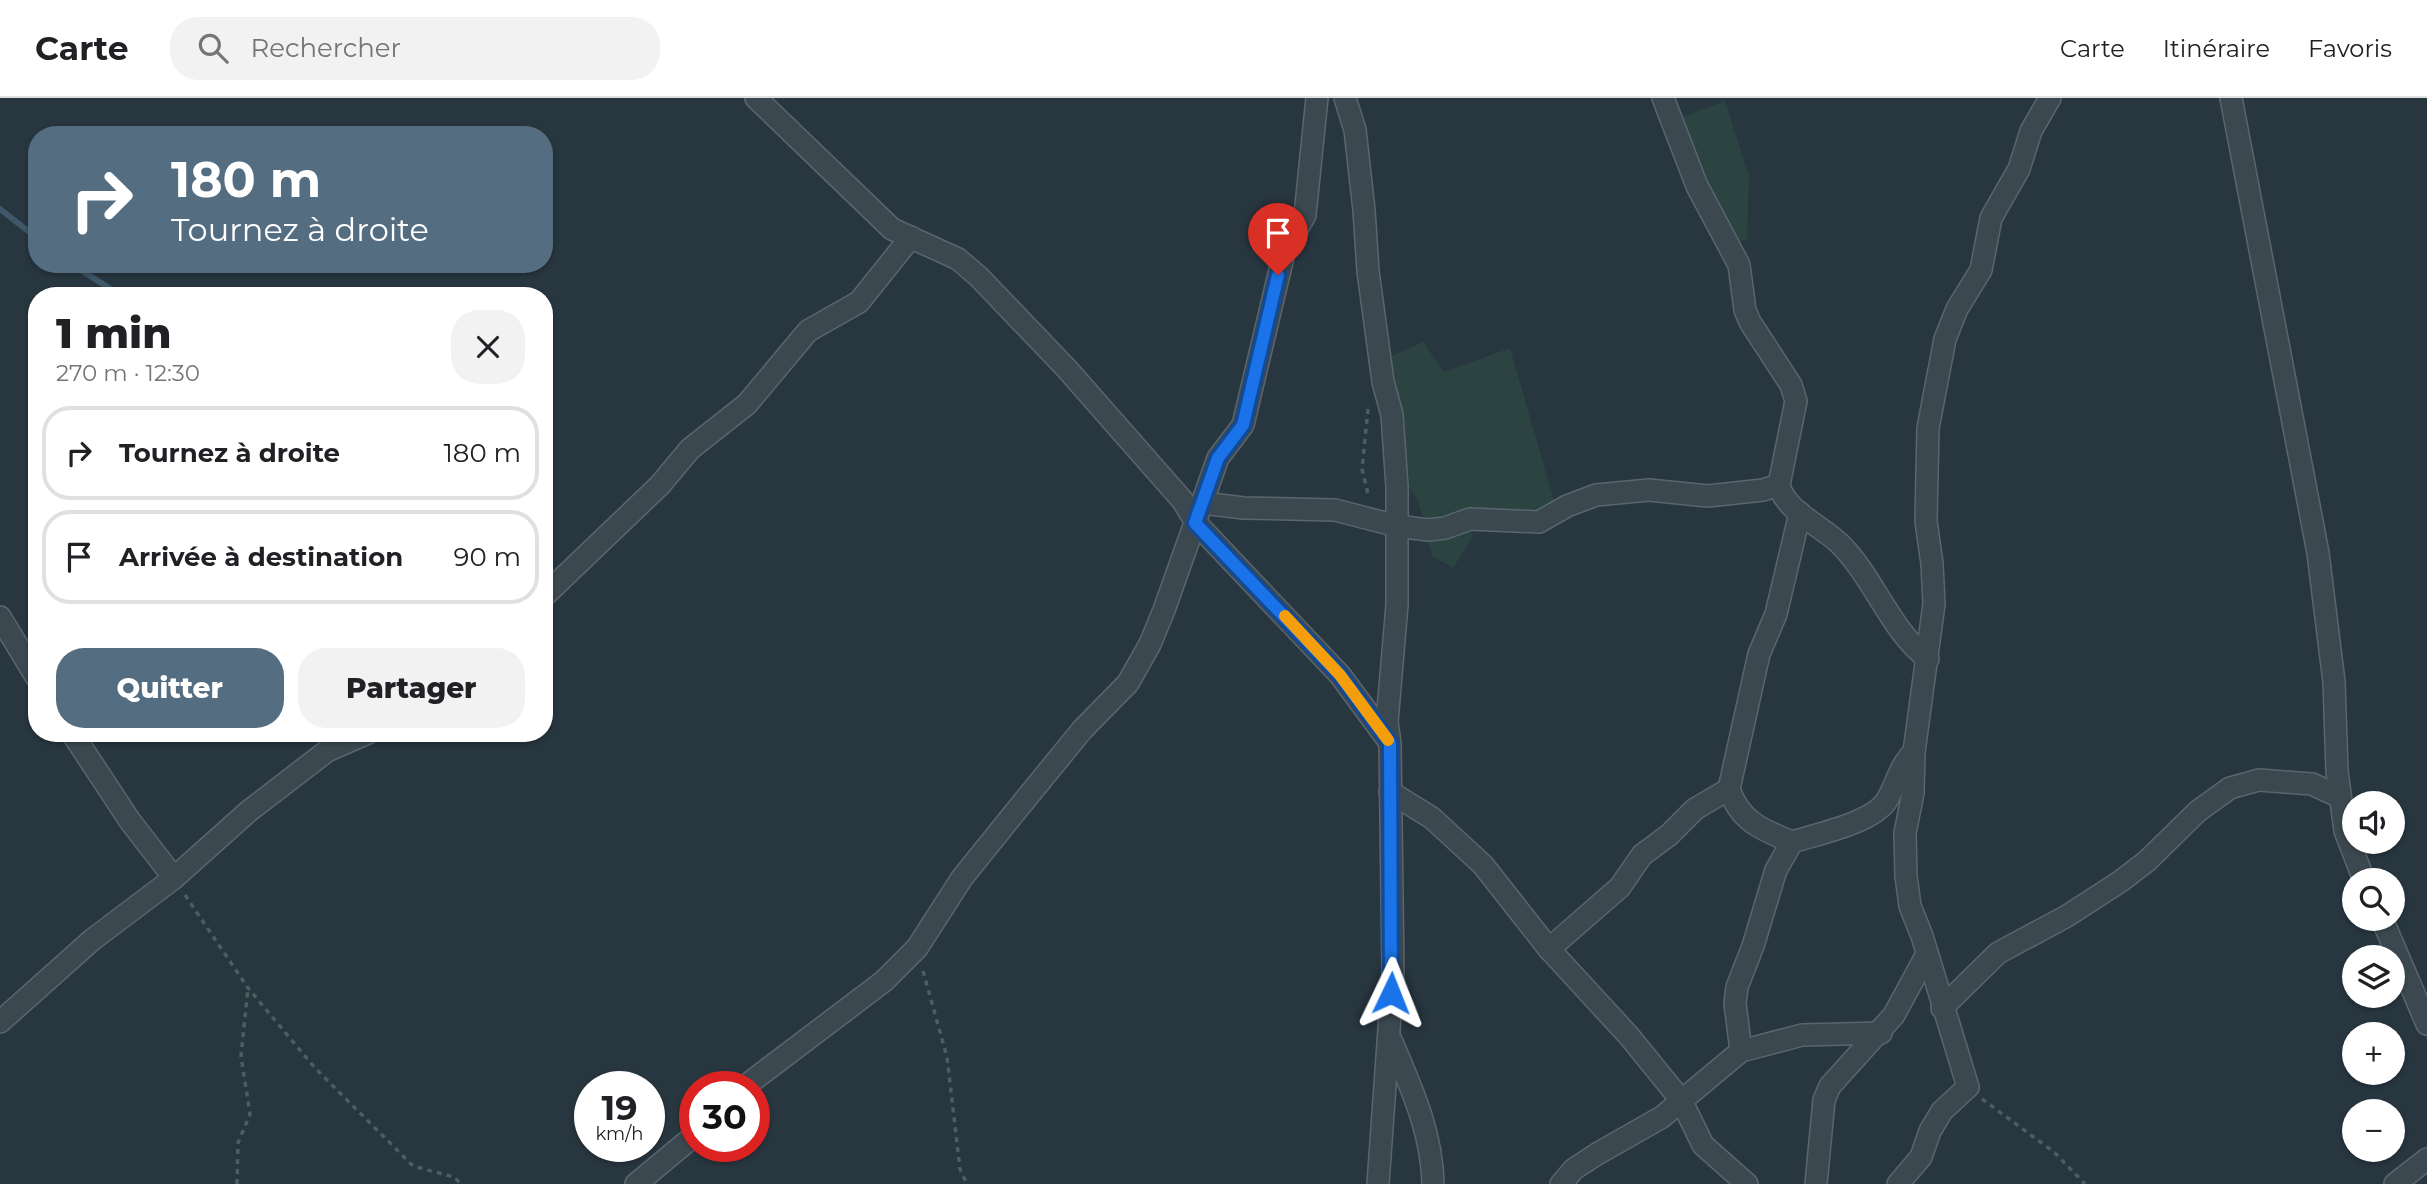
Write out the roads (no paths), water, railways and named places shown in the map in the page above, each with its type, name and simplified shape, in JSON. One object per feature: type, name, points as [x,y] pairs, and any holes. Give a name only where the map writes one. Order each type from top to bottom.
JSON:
[{"type":"street","points":[[756,98],[891,229],[958,259],[979,277],[1067,369],[1183,501],[1198,513],[1340,675],[1390,743]]},
{"type":"street","points":[[765,1071],[884,981],[916,948],[962,878],[1082,730],[1128,683],[1150,644],[1218,458],[1243,425],[1284,253],[1306,215],[1317,98]]},
{"type":"street","points":[[1345,98],[1355,130],[1364,210],[1367,271],[1383,382],[1392,415],[1397,487],[1397,605],[1387,722],[1390,743],[1393,972],[1378,1184]]},
{"type":"street","points":[[1663,98],[1697,186],[1739,265],[1745,310],[1750,322],[1791,385],[1796,401],[1779,485],[1781,492],[1800,513],[1840,544],[1903,633],[1928,659]]},
{"type":"street","points":[[1898,1184],[1921,1157],[1930,1131],[1942,1111],[1968,1087],[1910,906],[1906,876],[1905,833],[1913,793],[1914,752],[1934,604],[1926,522],[1928,428],[1945,339],[1957,309],[1981,270],[1991,218],[2019,169],[2031,131],[2050,98]]},
{"type":"street","points":[[2231,98],[2318,553],[2334,682],[2340,797],[2345,831],[2359,868]]},
{"type":"street","points":[[553,587],[660,485],[690,449],[747,404],[808,331],[859,302],[911,237]]},
{"type":"street","points":[[1198,513],[1244,508],[1335,510],[1396,526],[1437,529],[1470,519],[1539,522],[1567,506],[1596,495],[1649,491],[1709,496],[1763,490],[1779,485]]},
{"type":"street","points":[[1800,513],[1776,614],[1759,654],[1729,789],[1734,803],[1755,827],[1792,842],[1863,818],[1878,809],[1886,801],[1902,768],[1914,752]]},
{"type":"street","points":[[0,617],[28,663]]},
{"type":"street","points":[[78,742],[130,821],[174,878]]},
{"type":"street","points":[[0,1022],[92,940],[174,878],[248,811],[327,751],[348,742]]},
{"type":"street","points":[[1942,1008],[1998,953],[2067,916],[2121,881],[2147,861],[2198,811],[2230,788],[2259,780],[2312,784],[2340,797]]},
{"type":"street","points":[[1549,949],[1620,887],[1642,855],[1669,835],[1695,809],[1729,789]]},
{"type":"street","points":[[1391,792],[1432,818],[1483,864],[1549,949],[1629,1036],[1681,1100],[1703,1145],[1747,1184]]},
{"type":"street","points":[[1741,1051],[1735,1003],[1737,987],[1753,946],[1776,870],[1792,842]]},
{"type":"street","points":[[2387,931],[2427,1024]]},
{"type":"street","points":[[1816,1184],[1824,1100],[1839,1074],[1881,1033],[1903,1003],[1927,954]]},
{"type":"street","points":[[1561,1184],[1574,1169],[1625,1136],[1662,1117],[1741,1051],[1802,1035],[1881,1033]]},
{"type":"street","points":[[1388,1035],[1422,1115],[1432,1159],[1433,1184]]},
{"type":"street","points":[[636,1184],[679,1148]]},
{"type":"street","points":[[2395,1184],[2427,1159]]},
{"type":"waterway","points":[[0,209],[28,231]]},
{"type":"waterway","points":[[85,273],[108,287]]}]
